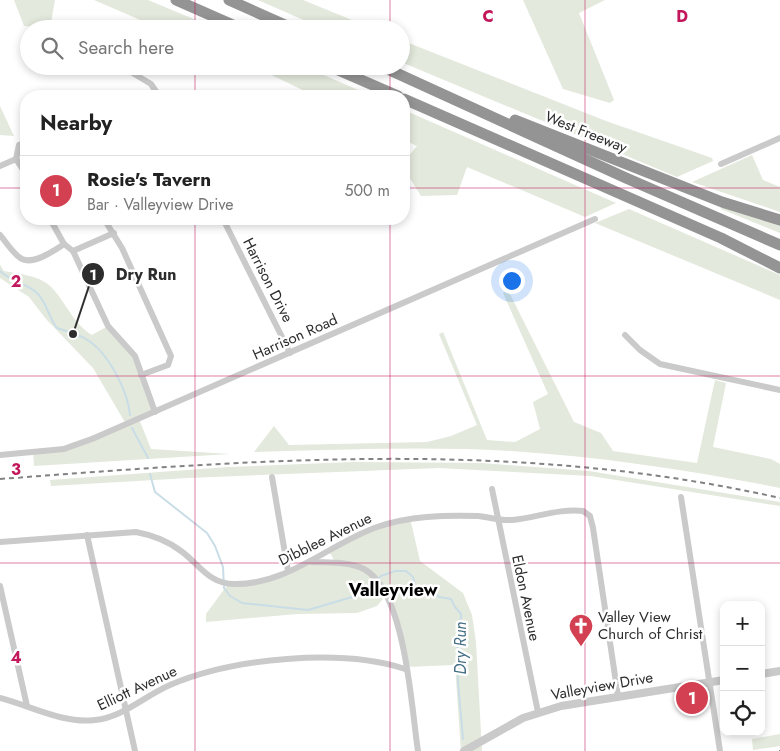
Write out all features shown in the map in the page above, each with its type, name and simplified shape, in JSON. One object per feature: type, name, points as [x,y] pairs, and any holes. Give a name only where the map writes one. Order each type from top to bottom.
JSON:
[{"type":"highway","points":[[176,0],[222,20]]},
{"type":"highway","points":[[229,0],[274,20]]},
{"type":"highway","points":[[350,75],[384,90]]},
{"type":"highway","points":[[402,75],[634,182],[780,245]]},
{"type":"highway","name":"West Freeway","points":[[404,75],[697,192],[780,220]]},
{"type":"highway","points":[[410,102],[721,238],[780,261]]},
{"type":"highway","points":[[721,238],[780,268]]},
{"type":"street","points":[[136,75],[151,84],[155,90]]},
{"type":"street","points":[[721,164],[780,138]]},
{"type":"street","points":[[20,145],[16,159],[20,165]]},
{"type":"street","points":[[0,166],[16,159]]},
{"type":"street","name":"Harrison Road","points":[[0,455],[64,449],[155,412],[595,219]]},
{"type":"street","points":[[53,225],[64,244],[73,251],[108,326],[135,356],[155,412]]},
{"type":"street","points":[[108,225],[114,233],[170,351],[171,356],[168,365],[141,375]]},
{"type":"street","name":"Harrison Drive","points":[[226,225],[290,353]]},
{"type":"street","points":[[73,251],[114,233]]},
{"type":"street","points":[[0,235],[21,258],[27,260],[49,253],[64,244]]},
{"type":"street","points":[[625,335],[660,364],[780,390]]},
{"type":"street","points":[[272,477],[288,571]]},
{"type":"street","name":"Eldon Avenue","points":[[492,489],[538,712]]},
{"type":"street","points":[[681,497],[720,751]]},
{"type":"street","name":"Dibblee Avenue","points":[[0,542],[136,532],[153,536],[181,550],[208,576],[228,584],[254,582],[288,571],[309,562],[359,534],[391,522],[422,517],[464,516],[510,520],[578,510],[587,512],[593,528],[618,696]]},
{"type":"street","points":[[87,535],[135,751]]},
{"type":"street","points":[[309,562],[355,566],[375,579],[387,593],[396,613],[418,751]]},
{"type":"street","points":[[0,586],[27,706]]},
{"type":"street","name":"Elliott Avenue","points":[[0,698],[77,721],[110,717],[184,679],[223,668],[250,664],[351,658],[382,662],[406,669]]},
{"type":"street","points":[[765,673],[780,671]]},
{"type":"street","name":"Valleyview Drive","points":[[464,751],[538,712],[618,696],[720,681]]},
{"type":"shaded area","points":[[14,0],[55,0],[51,20],[22,20]]},
{"type":"shaded area","points":[[94,0],[148,0],[196,20],[140,20]]},
{"type":"shaded area","points":[[258,0],[303,0],[352,20],[304,20]]},
{"type":"shaded area","points":[[523,0],[605,0],[579,13],[614,100],[610,103],[563,89]]},
{"type":"shaded area","points":[[410,44],[606,121],[712,158],[713,161],[677,177],[410,66]]},
{"type":"shaded area","points":[[272,75],[324,75],[358,90],[303,90]]},
{"type":"shaded area","points":[[0,106],[14,136],[0,135]]},
{"type":"shaded area","points":[[410,113],[616,203],[585,217],[467,167],[457,195],[421,196],[410,179],[410,155],[417,146],[410,143]]},
{"type":"shaded area","points":[[752,155],[763,180],[780,187],[780,212],[692,182]]},
{"type":"shaded area","points":[[722,206],[780,225],[780,233],[721,209]]},
{"type":"shaded area","points":[[629,209],[780,275],[780,300],[595,223]]},
{"type":"shaded area","points":[[0,265],[4,271],[28,275],[49,285],[85,330],[92,335],[108,326],[132,352],[155,412],[139,419],[151,449],[230,454],[34,466],[33,453],[48,451],[126,424],[93,368],[46,319],[29,297],[0,278]]},
{"type":"shaded area","points":[[508,290],[574,422],[601,433],[613,451],[697,463],[715,380],[726,383],[713,447],[771,459],[780,464],[780,488],[646,465],[511,451],[350,449],[254,452],[274,426],[289,445],[427,442],[451,436],[477,425],[439,334],[443,332],[487,440],[515,442],[540,429],[533,402],[548,394],[503,293]]},
{"type":"shaded area","points":[[353,462],[481,463],[589,471],[780,502],[780,506],[591,476],[439,468],[188,478],[51,486],[50,480],[228,467]]},
{"type":"shaded area","points":[[410,518],[420,561],[463,593],[472,615],[476,642],[482,751],[461,751],[455,665],[405,667],[387,594],[377,606],[357,613],[297,614],[206,622],[206,614],[228,584],[254,582],[309,562],[335,562],[329,551],[359,534]]},
{"type":"shaded area","points":[[780,734],[780,746],[753,750],[752,739]]},
{"type":"waterway","name":"Dry Run","points":[[0,271],[37,293],[43,300],[57,328],[86,339],[102,353],[121,384],[130,415]]},
{"type":"waterway","name":"Dry Run","points":[[132,428],[148,458]]},
{"type":"waterway","name":"Dry Run","points":[[150,474],[155,492],[207,533],[215,546],[223,567],[224,588],[230,596],[242,603],[308,610],[359,595],[381,576],[395,571],[406,571],[413,577],[415,585],[420,589],[432,589],[439,597],[451,599],[461,614],[457,626],[458,682],[463,739]]},
{"type":"railway","points":[[0,479],[196,465],[294,461],[391,459],[488,461],[585,467],[682,479],[780,498]]},
{"type":"place","name":"Dry Run","points":[[73,334]]},
{"type":"place","name":"Valley View Church of Christ","points":[[581,647]]},
{"type":"place","name":"Rosie's Tavern","points":[[692,698]]},
{"type":"district","name":"Valleyview","points":[[393,590]]}]
